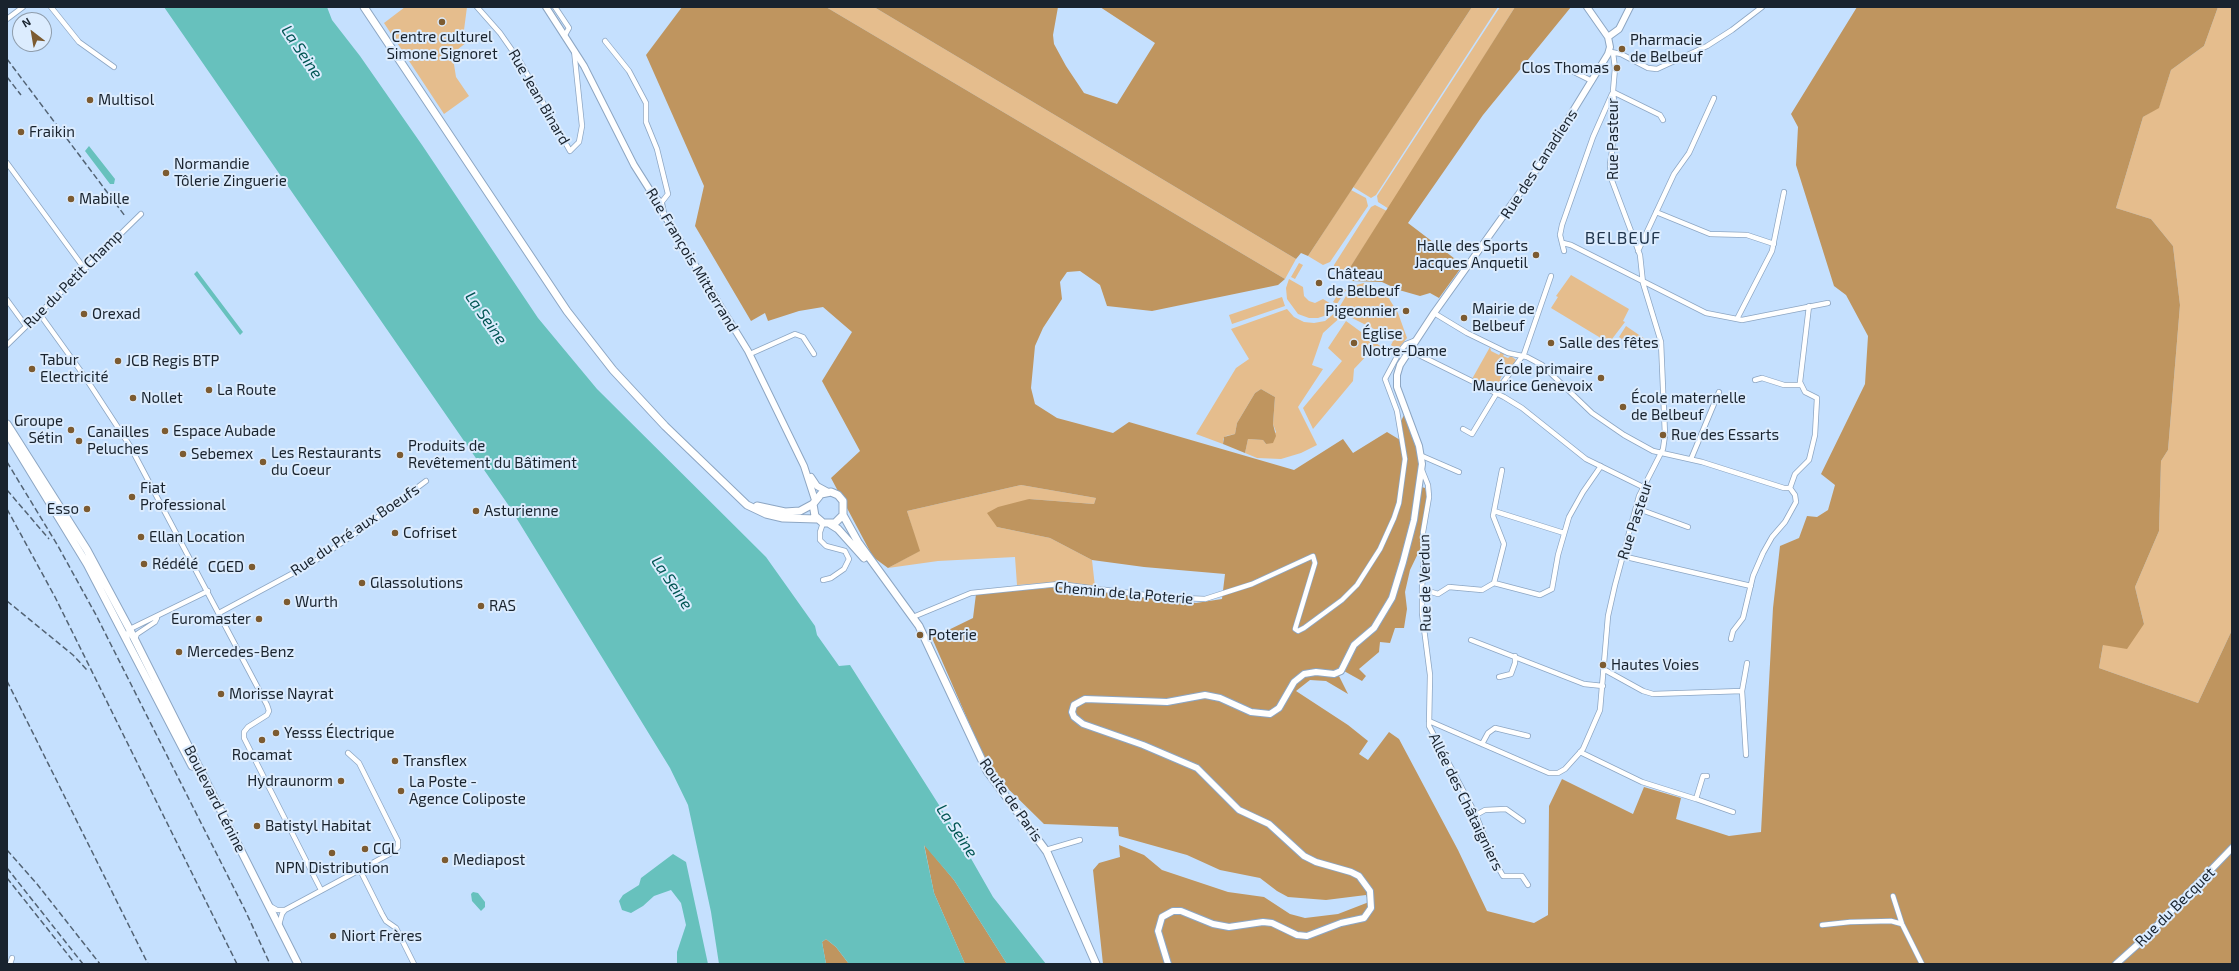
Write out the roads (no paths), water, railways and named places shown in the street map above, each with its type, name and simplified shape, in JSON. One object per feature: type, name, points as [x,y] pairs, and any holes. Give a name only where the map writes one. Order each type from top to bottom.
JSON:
[{"type":"main road","points":[[364,7],[582,332],[643,403],[734,494],[747,505],[766,514],[783,518],[823,522],[838,521],[843,515],[845,508],[843,501],[836,494],[828,492],[817,486],[804,466]]},
{"type":"main road","points":[[546,7],[574,49]]},
{"type":"main road","points":[[1587,7],[1608,38],[1611,52]]},
{"type":"main road","points":[[1608,38],[1619,29],[1630,7]]},
{"type":"main road","name":"Rue François Mitterrand","points":[[574,49],[634,165],[654,198],[661,203],[663,213],[750,354],[804,466]]},
{"type":"main road","name":"Rue des Canadiens","points":[[1422,456],[1397,388],[1399,370],[1409,350],[1434,313],[1522,193],[1611,52]]},
{"type":"main road","name":"Boulevard Lénine","points":[[7,424],[87,550],[280,925],[298,964]]},
{"type":"main road","name":"Boulevard Lénine","points":[[7,433],[130,634],[293,964]]},
{"type":"main road","points":[[1168,964],[1158,931],[1162,917],[1173,912],[1181,911],[1213,924],[1229,926],[1267,923],[1297,935],[1307,936],[1341,923],[1364,918],[1371,908],[1370,891],[1359,876],[1351,872],[1316,862],[1304,856],[1269,824],[1239,810],[1197,768],[1143,745],[1083,724],[1074,717],[1072,712],[1074,705],[1085,699],[1167,702],[1204,695],[1220,698],[1251,712],[1264,714],[1279,708],[1294,682],[1304,674],[1316,672],[1334,674],[1341,671],[1354,645],[1374,628],[1392,598],[1414,520],[1422,470],[1422,456]]},
{"type":"main road","points":[[804,466],[814,502],[813,512],[823,522],[838,529],[883,579]]},
{"type":"main road","points":[[734,494],[759,507],[771,510],[800,511],[814,502],[821,494],[828,492]]},
{"type":"main road","points":[[843,515],[854,536],[883,579]]},
{"type":"main road","name":"Route de Paris","points":[[883,579],[913,617],[939,665],[984,765],[1046,850],[1096,964]]},
{"type":"main road","name":"Rue du Becquet","points":[[2116,964],[2145,938],[2232,848]]},
{"type":"street","points":[[7,19],[23,7]]},
{"type":"street","points":[[51,7],[79,42],[114,67]]},
{"type":"street","name":"Rue Jean Binard","points":[[477,7],[500,33],[521,63],[570,151],[579,142],[582,126],[574,49]]},
{"type":"street","points":[[555,7],[569,28],[565,35]]},
{"type":"street","points":[[1611,52],[1621,54],[1648,68],[1657,69],[1686,57],[1732,30],[1762,7]]},
{"type":"street","points":[[604,41],[629,71],[646,103],[646,122],[659,159],[668,194],[661,203]]},
{"type":"street","name":"Rue Pasteur","points":[[1482,744],[1549,773],[1558,773],[1565,769],[1580,752],[1600,712],[1604,686],[1608,616],[1622,556],[1643,487],[1661,452],[1665,430],[1663,356],[1658,331],[1643,282],[1638,251],[1611,178],[1610,164],[1616,125],[1613,92],[1615,68],[1611,52]]},
{"type":"street","points":[[1566,68],[1592,81]]},
{"type":"street","points":[[1564,251],[1560,235],[1562,225],[1593,137],[1613,92],[1660,115],[1663,120]]},
{"type":"street","points":[[1638,251],[1674,174],[1689,153],[1714,98]]},
{"type":"street","points":[[7,163],[84,268]]},
{"type":"street","points":[[1737,319],[1774,244],[1784,192]]},
{"type":"street","points":[[1656,212],[1710,234],[1747,235],[1774,244]]},
{"type":"street","name":"Rue du Petit Champ","points":[[7,345],[84,268],[141,214]]},
{"type":"street","points":[[1563,243],[1571,245],[1706,313],[1737,319],[1762,316],[1828,303]]},
{"type":"street","points":[[1463,429],[1472,434],[1522,356],[1551,276]]},
{"type":"street","points":[[7,300],[26,326]]},
{"type":"street","points":[[1731,639],[1733,631],[1744,616],[1751,586],[1765,548],[1785,522],[1796,500],[1790,488],[1795,474],[1807,463],[1811,455],[1815,435],[1816,398],[1808,394],[1801,385],[1809,306]]},
{"type":"street","points":[[39,313],[85,377],[122,435],[208,592],[269,708],[264,718],[246,729],[244,738],[321,890]]},
{"type":"street","points":[[1434,313],[1472,336],[1508,353],[1522,356],[1542,365],[1601,420],[1652,450],[1691,459],[1756,477],[1784,488],[1790,488]]},
{"type":"street","points":[[750,354],[771,343],[799,334],[814,354]]},
{"type":"street","name":"Chemin de la Poterie","points":[[913,617],[960,596],[976,592],[1059,584],[1161,597],[1205,599],[1252,584],[1313,556],[1315,563],[1295,629],[1298,631],[1304,628],[1342,600],[1357,585],[1380,549],[1394,518],[1399,503],[1405,459],[1397,411],[1385,379],[1400,351],[1406,344],[1416,340]]},
{"type":"street","points":[[1409,350],[1497,393],[1522,408],[1586,459],[1643,487]]},
{"type":"street","points":[[1755,380],[1762,378],[1784,385],[1801,385]]},
{"type":"street","points":[[1691,459],[1719,392]]},
{"type":"street","points":[[1422,456],[1459,472]]},
{"type":"street","points":[[1422,589],[1438,594],[1449,587],[1482,590],[1494,583],[1542,596],[1550,591],[1554,584],[1558,555],[1564,533],[1575,504],[1601,466]]},
{"type":"street","name":"Rue de Verdun","points":[[1422,470],[1428,485],[1428,497],[1423,532],[1424,552],[1422,613],[1430,675],[1428,706],[1430,722]]},
{"type":"street","points":[[1494,583],[1504,542],[1493,516],[1493,508],[1502,470]]},
{"type":"street","name":"Rue du Pré aux Boeufs","points":[[219,613],[312,563],[426,481]]},
{"type":"street","points":[[1636,508],[1688,527]]},
{"type":"street","points":[[1494,511],[1564,533]]},
{"type":"street","points":[[823,522],[820,532],[820,540],[826,546],[844,551],[849,561],[844,569],[831,578],[824,580]]},
{"type":"street","points":[[1622,556],[1751,586]]},
{"type":"street","points":[[130,634],[157,618],[208,592]]},
{"type":"street","points":[[130,634],[155,622],[157,618]]},
{"type":"street","points":[[1471,640],[1584,684],[1604,686]]},
{"type":"street","points":[[1499,678],[1511,674],[1516,663],[1515,656]]},
{"type":"street","points":[[1746,755],[1742,691],[1747,662]]},
{"type":"street","points":[[1605,670],[1643,691],[1654,694],[1742,691]]},
{"type":"street","points":[[1430,722],[1482,744],[1488,733],[1495,728],[1528,736]]},
{"type":"street","name":"Allée des Châtaigniers","points":[[1430,722],[1430,731],[1476,815],[1493,858],[1503,876],[1522,876],[1528,885]]},
{"type":"street","points":[[1580,752],[1642,782],[1734,812]]},
{"type":"street","points":[[280,925],[282,914],[285,910],[393,852],[399,845],[359,763],[348,753]]},
{"type":"street","points":[[1696,799],[1703,776],[1707,776]]},
{"type":"street","points":[[1476,815],[1485,810],[1506,809],[1523,821]]},
{"type":"street","points":[[1046,850],[1080,840]]},
{"type":"street","points":[[360,870],[382,914],[386,920],[396,928],[414,964]]},
{"type":"street","points":[[1893,896],[1902,924],[1922,964]]},
{"type":"street","points":[[270,906],[277,910],[285,910]]},
{"type":"street","points":[[1822,925],[1883,921],[1902,924]]},
{"type":"street","points":[[10,964],[12,958]]},
{"type":"water","name":"La Seine","points":[[164,7],[327,7],[332,20],[360,56],[422,145],[538,318],[597,389],[766,557],[815,626],[817,635],[839,666],[850,665],[953,827],[993,897],[1046,964],[1007,964],[954,880],[924,845],[934,893],[965,964],[849,964],[836,947],[826,939],[822,942],[826,964],[719,964],[711,912],[688,805],[670,768],[509,506]]},
{"type":"water","points":[[89,146],[115,179],[114,184],[110,184],[85,151]]},
{"type":"water","points":[[197,271],[243,332],[240,335],[194,274]]},
{"type":"water","points":[[673,854],[686,862],[708,964],[677,964],[677,952],[686,925],[681,903],[671,890],[654,896],[643,906],[631,913],[622,910],[619,901],[623,895],[639,885],[641,878]]},
{"type":"water","points":[[473,892],[478,893],[485,902],[485,907],[481,911],[472,901],[471,894]]},
{"type":"railway","points":[[7,59],[125,216]]},
{"type":"railway","points":[[7,77],[21,95]]},
{"type":"railway","points":[[7,462],[58,546],[96,615],[245,910],[270,964]]},
{"type":"railway","points":[[7,490],[49,539]]},
{"type":"railway","points":[[7,509],[55,597],[237,964]]},
{"type":"railway","points":[[7,601],[73,655],[87,670]]},
{"type":"railway","points":[[7,681],[148,964]]},
{"type":"railway","points":[[7,850],[37,884],[100,964]]},
{"type":"railway","points":[[7,868],[83,964]]},
{"type":"railway","points":[[7,878],[73,961]]},
{"type":"place","name":"Centre culturel Simone Signoret","points":[[442,22]]},
{"type":"place","name":"Pharmacie de Belbeuf","points":[[1622,49]]},
{"type":"place","name":"Clos Thomas","points":[[1617,68]]},
{"type":"place","name":"Multisol","points":[[90,100]]},
{"type":"place","name":"Fraikin","points":[[21,132]]},
{"type":"place","name":"Normandie Tôlerie Zinguerie","points":[[166,173]]},
{"type":"place","name":"Mabille","points":[[71,199]]},
{"type":"place","name":"Halle des Sports Jacques Anquetil","points":[[1536,255]]},
{"type":"place","name":"Château de Belbeuf","points":[[1319,283]]},
{"type":"place","name":"Pigeonnier","points":[[1406,311]]},
{"type":"place","name":"Orexad","points":[[84,314]]},
{"type":"place","name":"Mairie de Belbeuf","points":[[1464,318]]},
{"type":"place","name":"Église Notre-Dame","points":[[1354,343]]},
{"type":"place","name":"Salle des fêtes","points":[[1551,343]]},
{"type":"place","name":"JCB Regis BTP","points":[[118,361]]},
{"type":"place","name":"Tabur Electricité","points":[[32,369]]},
{"type":"place","name":"École primaire Maurice Genevoix","points":[[1601,378]]},
{"type":"place","name":"La Route","points":[[209,390]]},
{"type":"place","name":"Nollet","points":[[133,398]]},
{"type":"place","name":"École maternelle de Belbeuf","points":[[1623,407]]},
{"type":"place","name":"Groupe Sétin","points":[[71,430]]},
{"type":"place","name":"Espace Aubade","points":[[165,431]]},
{"type":"place","name":"Rue des Essarts","points":[[1663,435]]},
{"type":"place","name":"Canailles Peluches","points":[[79,441]]},
{"type":"place","name":"Sebemex","points":[[183,454]]},
{"type":"place","name":"Produits de Revêtement du Bâtiment","points":[[400,455]]},
{"type":"place","name":"Les Restaurants du Coeur","points":[[263,462]]},
{"type":"place","name":"Fiat Professional","points":[[132,497]]},
{"type":"place","name":"Esso","points":[[87,509]]},
{"type":"place","name":"Asturienne","points":[[476,511]]},
{"type":"place","name":"Cofriset","points":[[395,533]]},
{"type":"place","name":"Ellan Location","points":[[141,537]]},
{"type":"place","name":"Rédélé","points":[[144,564]]},
{"type":"place","name":"CGED","points":[[252,567]]},
{"type":"place","name":"Glassolutions","points":[[362,583]]},
{"type":"place","name":"Wurth","points":[[287,602]]},
{"type":"place","name":"RAS","points":[[481,606]]},
{"type":"place","name":"Euromaster","points":[[259,619]]},
{"type":"place","name":"Poterie","points":[[920,635]]},
{"type":"place","name":"Mercedes-Benz","points":[[179,652]]},
{"type":"place","name":"Hautes Voies","points":[[1603,665]]},
{"type":"place","name":"Morisse Nayrat","points":[[221,694]]},
{"type":"place","name":"Yesss Électrique","points":[[276,733]]},
{"type":"place","name":"Rocamat","points":[[262,740]]},
{"type":"place","name":"Transflex","points":[[395,761]]},
{"type":"place","name":"Hydraunorm","points":[[341,781]]},
{"type":"place","name":"La Poste - Agence Coliposte","points":[[401,791]]},
{"type":"place","name":"Batistyl Habitat","points":[[257,826]]},
{"type":"place","name":"CGL","points":[[365,849]]},
{"type":"place","name":"NPN Distribution","points":[[332,853]]},
{"type":"place","name":"Mediapost","points":[[445,860]]},
{"type":"place","name":"Niort Frères","points":[[333,936]]},
{"type":"district","name":"BELBEUF","points":[[1623,238]]}]
